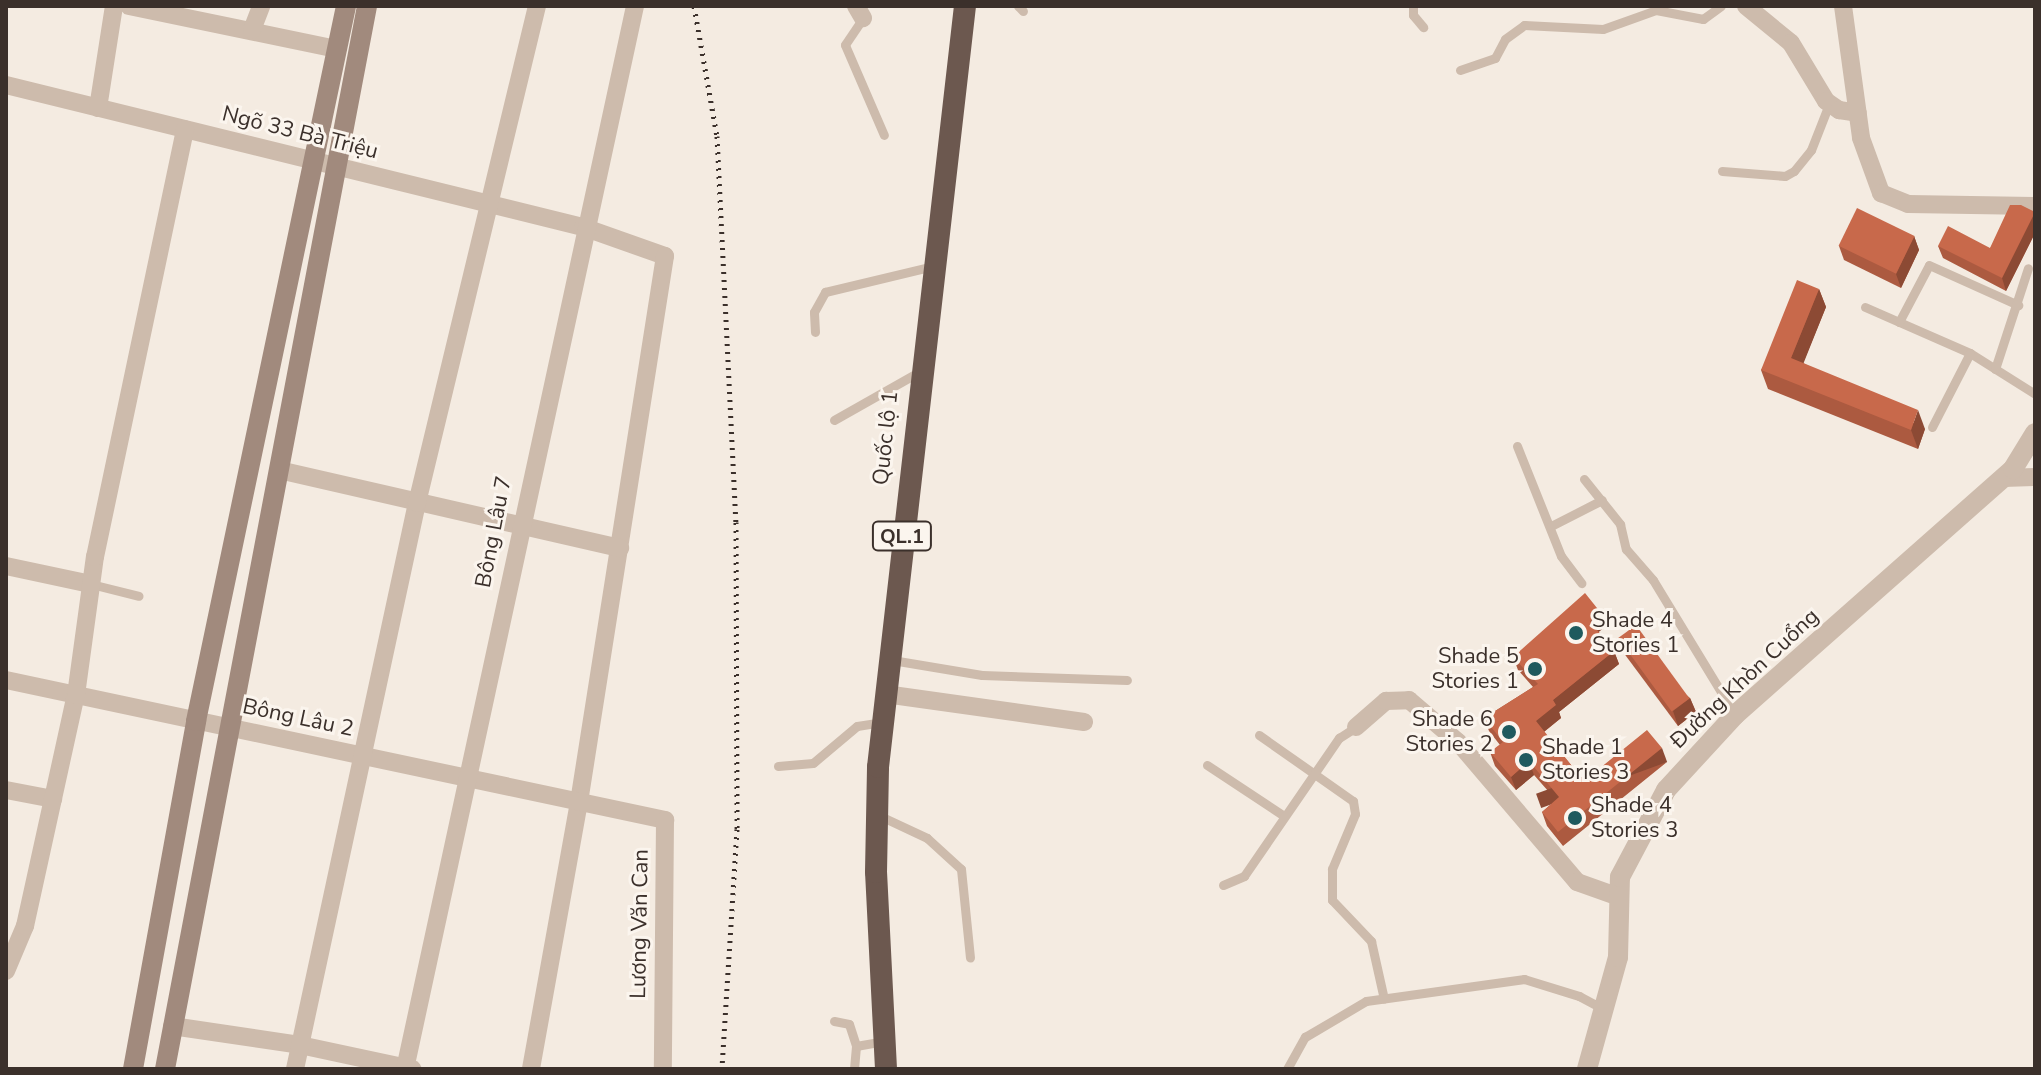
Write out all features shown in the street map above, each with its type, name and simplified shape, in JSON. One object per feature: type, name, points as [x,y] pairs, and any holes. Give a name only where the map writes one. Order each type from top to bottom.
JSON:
[{"type":"highway","name":"Quốc lộ 1","points":[[886,1069],[878,815],[882,722],[919,372],[965,6]]},
{"type":"main road","points":[[133,1069],[196,721],[346,6]]},
{"type":"main road","points":[[165,1069],[226,727],[279,470],[367,6]]},
{"type":"street","points":[[98,108],[114,6]]},
{"type":"street","points":[[129,6],[337,49]]},
{"type":"street","points":[[252,30],[261,6]]},
{"type":"street","points":[[295,1069],[417,503],[537,6]]},
{"type":"street","name":"Bông Lâu 7","points":[[407,1069],[583,227],[635,6]]},
{"type":"street","points":[[1746,6],[1791,43],[1829,104],[1858,113]]},
{"type":"street","points":[[1843,6],[1858,113],[1881,193],[1893,201],[2035,206]]},
{"type":"street","name":"Ngõ 33 Bà Triệu","points":[[6,85],[583,227],[665,256],[620,548]]},
{"type":"street","points":[[6,971],[25,926],[76,695],[91,584],[185,129]]},
{"type":"street","name":"Đường Khòn Cuổng","points":[[1587,1069],[1621,940],[1616,896],[1627,856],[1666,790],[1735,715],[2003,478],[2035,433]]},
{"type":"street","points":[[279,470],[620,548],[531,1069]]},
{"type":"street","points":[[2003,478],[2035,477]]},
{"type":"street","points":[[6,566],[91,584]]},
{"type":"street","name":"Bông Lâu 2","points":[[6,680],[579,802]]},
{"type":"street","points":[[885,694],[1084,722]]},
{"type":"street","points":[[1356,727],[1386,701],[1409,700],[1458,742],[1577,882],[1616,896]]},
{"type":"street","points":[[6,790],[53,799]]},
{"type":"street","name":"Lương Văn Can","points":[[579,802],[665,820],[663,1069]]},
{"type":"street","points":[[172,1026],[300,1045],[407,1069]]},
{"type":"lane","points":[[1413,6],[1413,15],[1423,27]]},
{"type":"lane","points":[[1460,70],[1495,58],[1505,39],[1524,25],[1603,29],[1656,10],[1703,19],[1721,6]]},
{"type":"lane","points":[[860,12],[845,45],[884,135]]},
{"type":"lane","points":[[1722,171],[1785,176],[1794,171],[1811,150],[1829,104]]},
{"type":"lane","points":[[1899,322],[1929,265],[2018,305]]},
{"type":"lane","points":[[815,332],[814,312],[825,292],[933,266]]},
{"type":"lane","points":[[1995,369],[2028,268]]},
{"type":"lane","points":[[1865,307],[1970,353],[2035,394]]},
{"type":"lane","points":[[1932,427],[1970,353]]},
{"type":"lane","points":[[834,420],[919,372]]},
{"type":"lane","points":[[1517,446],[1561,556],[1581,583]]},
{"type":"lane","points":[[1584,479],[1620,524],[1626,549],[1653,580],[1735,715]]},
{"type":"lane","points":[[1551,526],[1602,500]]},
{"type":"lane","points":[[91,584],[139,596]]},
{"type":"lane","points":[[888,660],[982,675],[1127,680]]},
{"type":"lane","points":[[778,766],[813,763],[857,726],[882,722]]},
{"type":"lane","points":[[1223,885],[1244,876],[1311,775],[1339,738],[1356,727]]},
{"type":"lane","points":[[1259,735],[1311,775],[1353,801],[1355,814],[1332,869],[1332,900],[1371,941],[1384,999]]},
{"type":"lane","points":[[1207,765],[1284,816]]},
{"type":"lane","points":[[878,815],[927,838],[961,869],[970,958]]},
{"type":"lane","points":[[1287,1069],[1305,1037],[1366,1001],[1524,979],[1579,996],[1603,1009]]},
{"type":"lane","points":[[834,1021],[849,1024],[856,1046],[854,1069]]},
{"type":"lane","points":[[856,1046],[884,1041]]},
{"type":"building","points":[[2010,205],[2021,205],[2035,212],[2002,278],[1938,246],[1948,226],[1990,248]]},
{"type":"building","points":[[1857,208],[1915,236],[1896,274],[1839,246]]},
{"type":"building","points":[[1797,280],[1819,289],[1791,358],[1918,410],[1911,430],[1761,370]]},
{"type":"building","points":[[1585,593],[1601,613],[1590,621],[1614,651],[1553,700],[1556,705],[1536,721],[1584,781],[1647,730],[1662,748],[1558,832],[1542,812],[1559,797],[1529,761],[1511,777],[1490,752],[1503,742],[1484,718],[1538,684],[1513,657]]},
{"type":"building","points":[[1636,625],[1689,699],[1672,712],[1618,638]]},
{"type":"railway","points":[[694,6],[717,136],[736,522],[737,829],[722,1069]]},
{"type":"place","name":"Shade 4 Stories 1","points":[[1576,633]]},
{"type":"place","name":"Shade 5 Stories 1","points":[[1535,669]]},
{"type":"place","name":"Shade 6 Stories 2","points":[[1509,732]]},
{"type":"place","name":"Shade 1 Stories 3","points":[[1526,760]]},
{"type":"place","name":"Shade 4 Stories 3","points":[[1575,818]]}]
